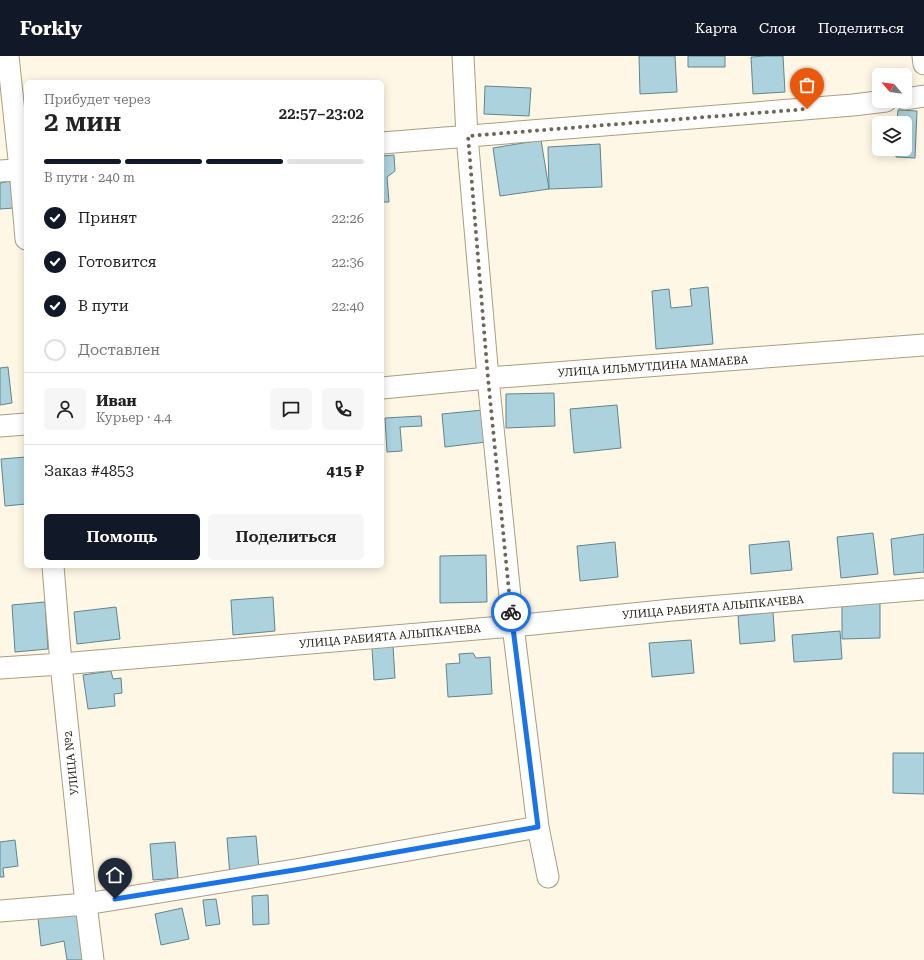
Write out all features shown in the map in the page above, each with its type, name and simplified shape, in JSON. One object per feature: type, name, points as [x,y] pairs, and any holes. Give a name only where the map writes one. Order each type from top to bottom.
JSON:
[{"type":"street","points":[[8,56],[23,169],[24,192]]},
{"type":"street","points":[[463,56],[468,136],[488,378],[513,626],[538,827],[548,877]]},
{"type":"street","points":[[923,56],[924,64]]},
{"type":"street","points":[[912,98],[924,96]]},
{"type":"street","points":[[384,143],[872,103]]},
{"type":"street","points":[[0,171],[23,169]]},
{"type":"street","name":"УЛИЦА ИЛЬМУТДИНА МАМАЕВА","points":[[384,388],[488,378],[924,346]]},
{"type":"street","points":[[0,426],[24,424]]},
{"type":"street","name":"УЛИЦА №2","points":[[53,568],[61,664],[93,960]]},
{"type":"street","name":"УЛИЦА РАБИЯТА АЛЫПКАЧЕВА","points":[[0,668],[513,626],[672,610],[924,590]]},
{"type":"street","points":[[0,911],[86,904],[301,869],[538,827]]},
{"type":"building","points":[[639,56],[675,56],[677,92],[640,94]]},
{"type":"building","points":[[688,56],[725,56],[725,67],[688,67]]},
{"type":"building","points":[[783,56],[785,92],[753,94],[751,57]]},
{"type":"building","points":[[485,86],[531,88],[529,116],[484,114]]},
{"type":"building","points":[[898,110],[917,111],[915,158],[896,157],[912,156],[912,116],[898,116]]},
{"type":"building","points":[[541,140],[549,189],[500,196],[493,148]]},
{"type":"building","points":[[600,144],[602,187],[549,189],[548,147]]},
{"type":"building","points":[[394,155],[395,171],[387,177],[389,202],[384,202],[384,156]]},
{"type":"building","points":[[10,181],[14,208],[0,209],[0,183]]},
{"type":"building","points":[[708,287],[713,344],[656,349],[652,291],[669,289],[671,308],[692,306],[690,289]]},
{"type":"building","points":[[8,367],[12,403],[0,405],[0,368]]},
{"type":"building","points":[[554,393],[555,426],[506,428],[506,394]]},
{"type":"building","points":[[617,405],[621,448],[574,453],[570,409]]},
{"type":"building","points":[[483,410],[486,442],[445,447],[442,414]]},
{"type":"building","points":[[421,416],[422,426],[400,427],[402,451],[387,452],[385,418]]},
{"type":"building","points":[[24,457],[24,504],[5,506],[1,459]]},
{"type":"building","points":[[873,533],[878,574],[841,578],[837,537]]},
{"type":"building","points":[[924,534],[924,572],[894,575],[891,539]]},
{"type":"building","points":[[789,541],[792,570],[751,574],[749,545]]},
{"type":"building","points":[[615,542],[618,577],[580,581],[577,546]]},
{"type":"building","points":[[486,555],[487,602],[440,603],[440,556]]},
{"type":"building","points":[[273,597],[275,631],[233,635],[231,600]]},
{"type":"building","points":[[45,602],[48,649],[15,652],[12,605]]},
{"type":"building","points":[[880,603],[880,638],[842,639],[842,604]]},
{"type":"building","points":[[116,607],[120,639],[77,644],[74,612]]},
{"type":"building","points":[[773,612],[775,641],[740,644],[738,616]]},
{"type":"building","points":[[840,631],[842,659],[794,662],[792,635]]},
{"type":"building","points":[[691,640],[694,673],[652,677],[649,643]]},
{"type":"building","points":[[393,646],[395,678],[374,680],[372,648]]},
{"type":"building","points":[[473,653],[476,658],[490,657],[492,694],[448,697],[446,664],[460,663],[459,654]]},
{"type":"building","points":[[111,671],[113,679],[121,678],[122,693],[114,694],[115,706],[88,709],[83,675]]},
{"type":"building","points":[[893,753],[924,753],[924,794],[893,793]]},
{"type":"building","points":[[256,836],[259,869],[230,876],[227,838]]},
{"type":"building","points":[[15,840],[18,866],[3,868],[4,877],[0,877],[0,842]]},
{"type":"building","points":[[175,842],[178,878],[153,880],[150,844]]},
{"type":"building","points":[[268,895],[269,924],[253,925],[252,896]]},
{"type":"building","points":[[216,899],[220,924],[206,926],[203,900]]},
{"type":"building","points":[[182,908],[189,939],[161,945],[155,914]]},
{"type":"building","points":[[80,912],[87,960],[67,960],[64,941],[41,946],[38,918]]},
{"type":"way so far","points":[[511,612],[488,378],[468,136],[807,109]]},
{"type":"route","points":[[115,899],[301,869],[538,827],[511,612]]}]
